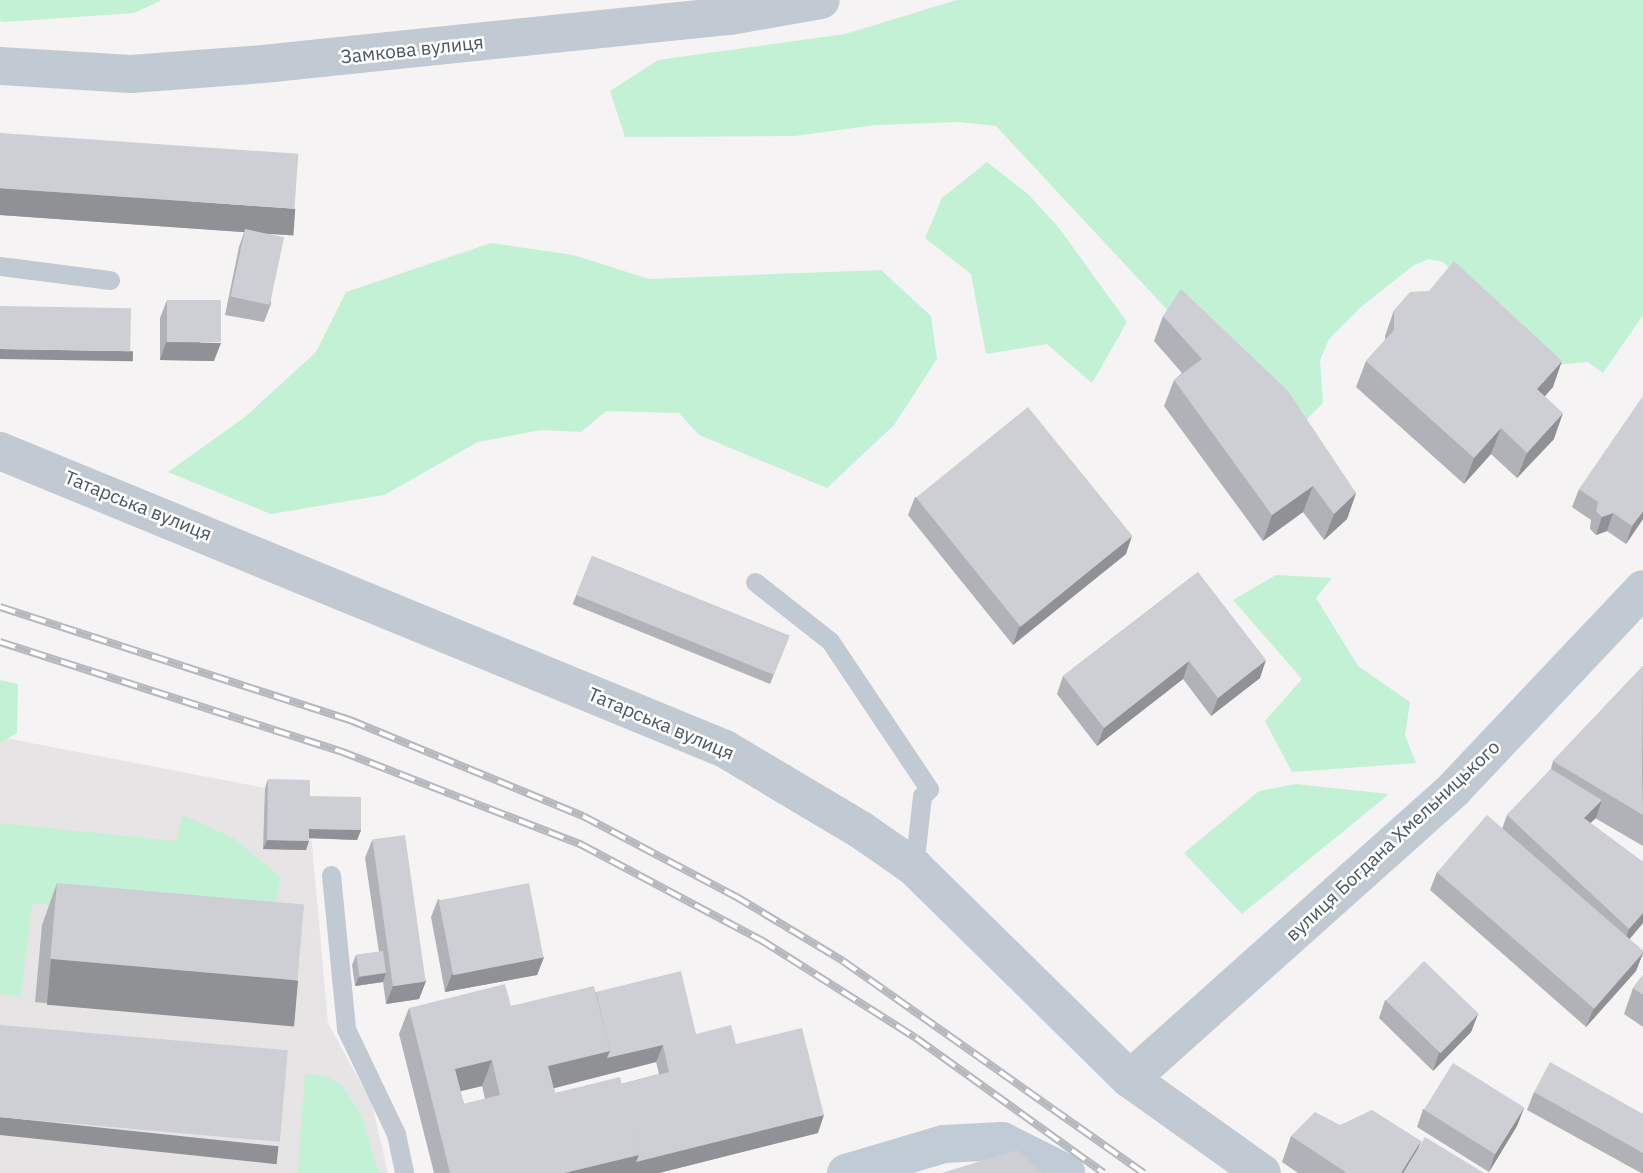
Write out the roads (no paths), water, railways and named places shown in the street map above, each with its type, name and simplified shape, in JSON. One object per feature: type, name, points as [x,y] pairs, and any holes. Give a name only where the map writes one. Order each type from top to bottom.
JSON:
[{"type":"main road","points":[[846,1173],[944,1144],[1002,1141],[1066,1173]]},
{"type":"street","name":"Замкова вулиця","points":[[0,66],[131,74],[263,64],[730,16],[821,0]]},
{"type":"street","name":"Татарська вулиця","points":[[0,451],[725,749],[862,830],[914,867],[1130,1079],[1262,1173]]},
{"type":"street","name":"вулиця Богдана Хмельницького","points":[[1130,1079],[1454,789],[1643,589]]},
{"type":"lane","points":[[0,265],[110,280]]},
{"type":"lane","points":[[755,582],[830,641],[929,789],[922,796],[914,867]]},
{"type":"lane","points":[[331,875],[346,1029],[396,1134],[404,1173]]},
{"type":"railway","points":[[0,607],[350,720],[583,816],[735,896],[843,961],[1144,1173]]},
{"type":"railway","points":[[0,642],[340,751],[582,845],[761,940],[916,1038],[1104,1173]]}]
